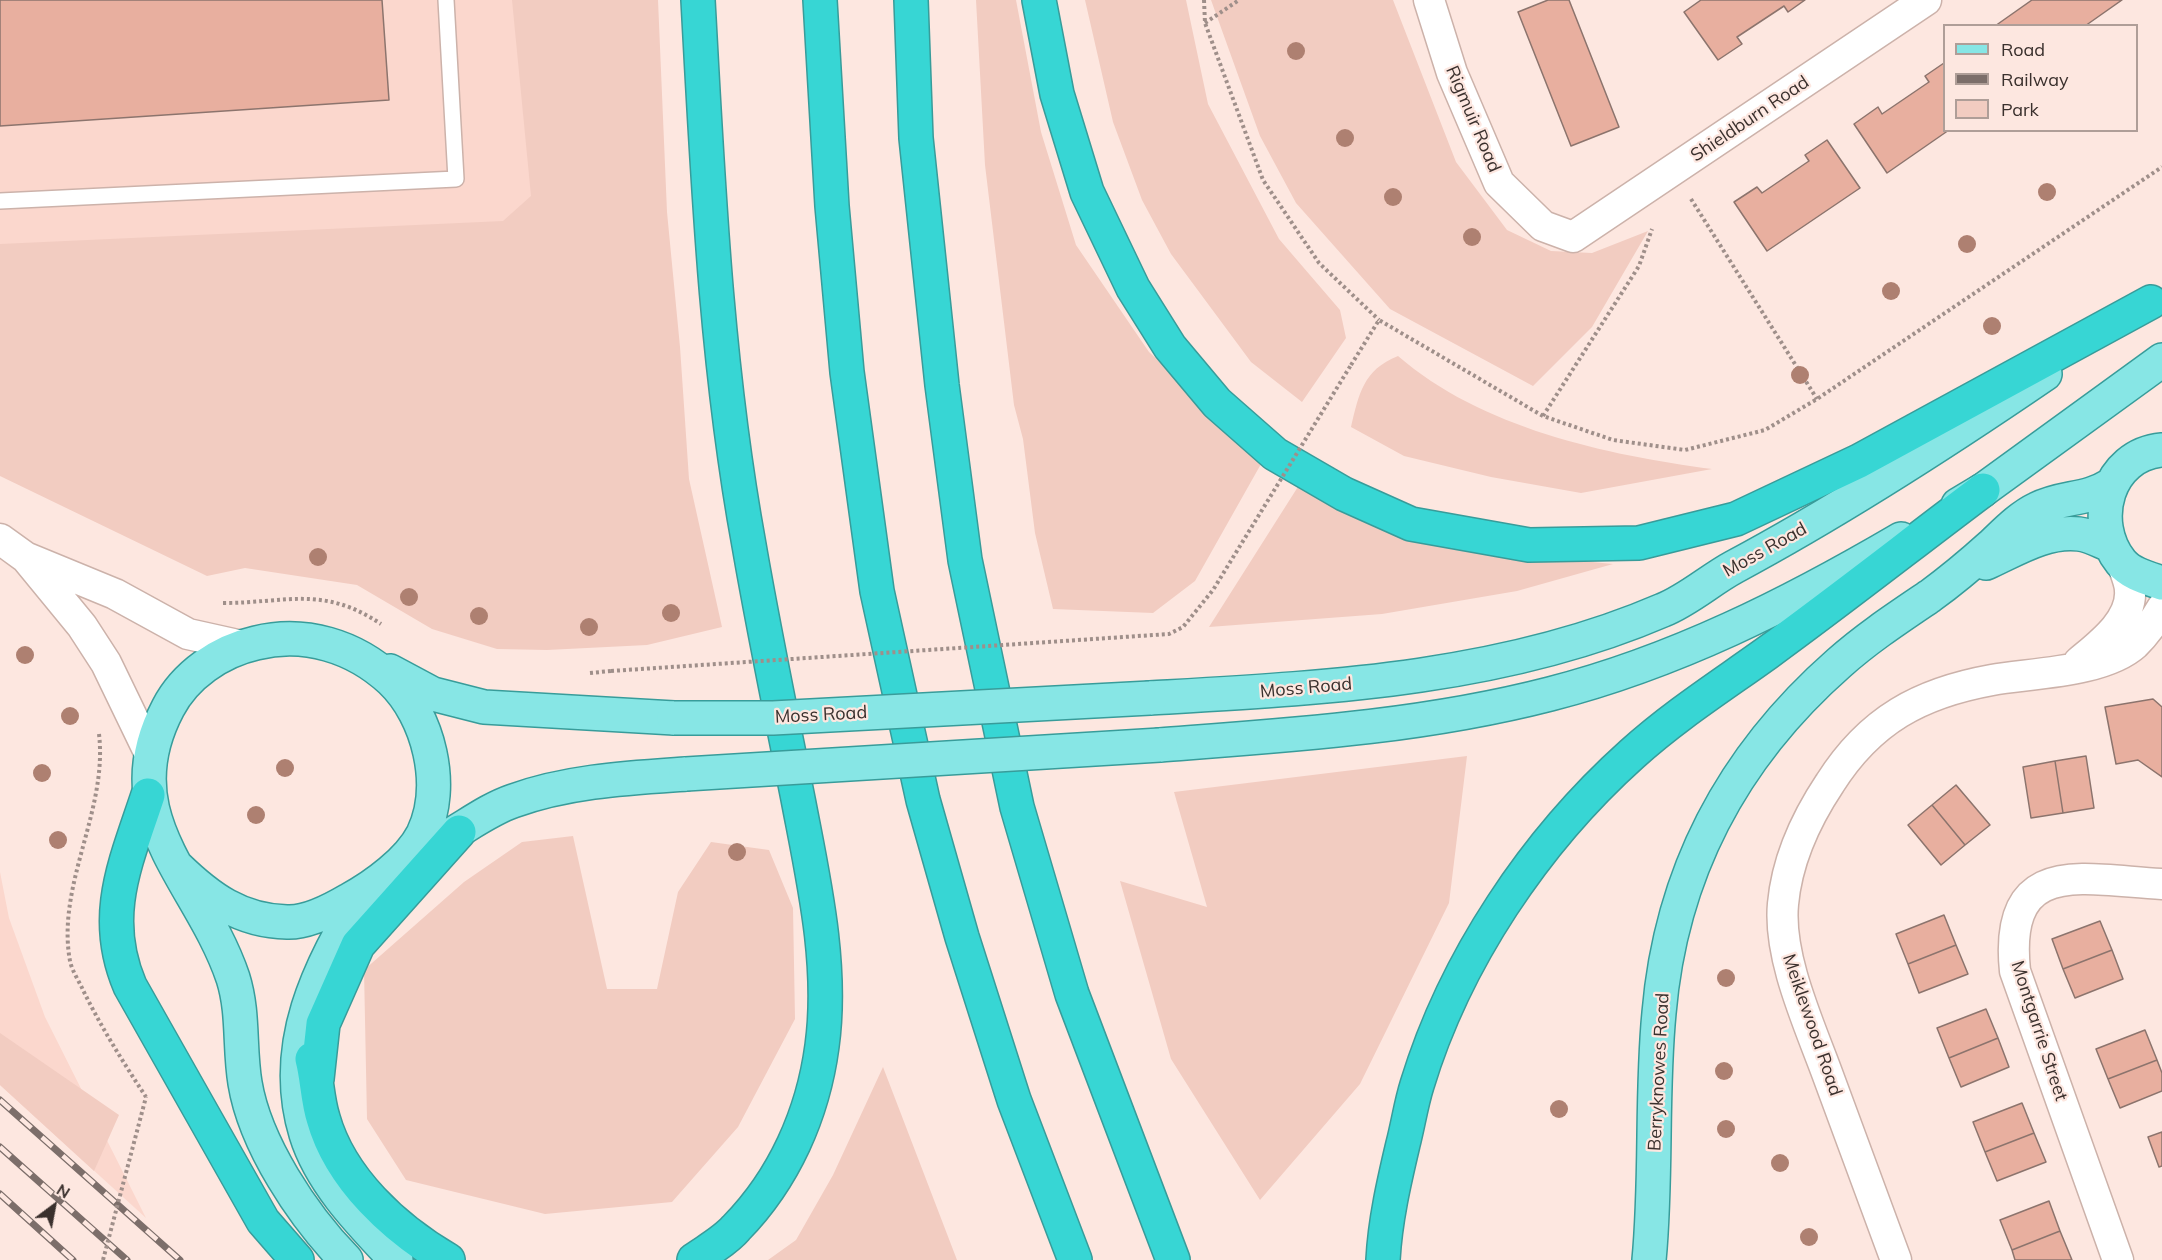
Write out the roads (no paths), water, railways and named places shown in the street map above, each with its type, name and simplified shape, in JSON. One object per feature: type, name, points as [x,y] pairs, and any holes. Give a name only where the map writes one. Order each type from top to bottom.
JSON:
[{"type":"highway","points":[[694,1260],[735,1230],[766,1193],[791,1151],[811,1099],[822,1045],[824,1006],[823,955],[815,888],[748,544],[728,409],[714,269],[698,0]]},
{"type":"highway","points":[[820,0],[832,206],[847,372],[877,591],[923,800],[962,937],[1014,1100],[1075,1260]]},
{"type":"highway","points":[[910,0],[916,138],[942,385],[965,560],[1017,807],[1072,994],[1173,1260]]},
{"type":"highway","points":[[1039,0],[1057,94],[1087,192],[1133,288],[1170,347],[1217,402],[1275,454],[1344,494],[1411,524],[1529,545],[1639,543],[1736,519],[1858,461],[2156,298]]},
{"type":"highway","points":[[1383,1260],[1395,1176],[1418,1084],[1442,1020],[1473,953],[1522,878],[1572,815],[1630,755],[1683,711],[1767,652],[1983,490]]},
{"type":"highway","points":[[148,795],[123,873],[118,899],[117,950],[122,967],[263,1221],[297,1260]]},
{"type":"highway","points":[[317,1079],[323,1024],[358,945],[459,832]]},
{"type":"highway","points":[[303,1022],[317,1079],[323,1118],[331,1139],[362,1188],[400,1227],[448,1260]]},
{"type":"main road","name":"Moss Road","points":[[359,656],[433,694],[484,707],[674,718],[773,718],[1324,688],[1460,669],[1533,654],[1594,636],[1665,609],[1919,460],[2156,298]]},
{"type":"main road","points":[[402,860],[459,832],[511,801],[545,791],[632,778],[1334,732],[1436,718],[1551,694],[1696,645],[1744,624],[1843,572],[1983,490],[2162,360]]},
{"type":"main road","points":[[1955,578],[2013,526],[2036,509],[2056,502],[2096,495],[2111,485],[2131,463],[2161,450]]},
{"type":"main road","points":[[2111,485],[2105,503],[2103,524],[2116,554]]},
{"type":"main road","points":[[1955,578],[2047,537],[2080,534],[2116,554],[2141,577],[2162,583]]},
{"type":"main road","name":"Berryknowes Road","points":[[1649,1260],[1659,1013],[1681,897],[1699,846],[1729,788],[1764,741],[1838,663],[1955,578]]},
{"type":"main road","points":[[177,867],[209,897],[247,915],[290,922],[330,911],[365,892],[402,860],[422,836],[428,820],[432,787],[427,742],[420,721],[395,683],[359,656],[332,644],[302,639],[272,639],[242,646],[215,659],[172,700],[158,726],[150,754],[148,795],[158,833],[210,927],[232,974],[242,1020],[245,1085],[265,1143],[308,1215],[346,1260]]},
{"type":"main road","points":[[365,892],[316,978],[303,1022],[298,1067],[306,1135],[334,1188],[368,1231],[396,1260]]},
{"type":"street","name":"Rigmuir Road","points":[[1429,0],[1452,73],[1499,183],[1543,226],[1573,237]]},
{"type":"street","name":"Shieldburn Road","points":[[1573,237],[1926,0]]},
{"type":"street","points":[[0,539],[25,557],[115,594],[188,634],[242,646]]},
{"type":"street","points":[[2073,668],[2106,640],[2126,610],[2131,591],[2116,554]]},
{"type":"street","points":[[25,557],[82,626],[106,663],[150,754]]},
{"type":"street","name":"Meiklewood Road","points":[[1896,1260],[1804,1012],[1785,948],[1782,905],[1790,863],[1800,836],[1843,762],[1872,730],[1895,713],[1948,690],[2073,668],[2116,657],[2135,644],[2162,608]]},
{"type":"street","name":"Montgarrie Street","points":[[2118,1260],[2015,971],[2012,943],[2017,917],[2028,900],[2043,887],[2063,879],[2162,884]]},
{"type":"lane","points":[[0,201],[456,179],[446,0]]},
{"type":"railway","points":[[0,1100],[180,1260]]},
{"type":"railway","points":[[0,1147],[127,1260]]},
{"type":"railway","points":[[0,1194],[73,1260]]}]
